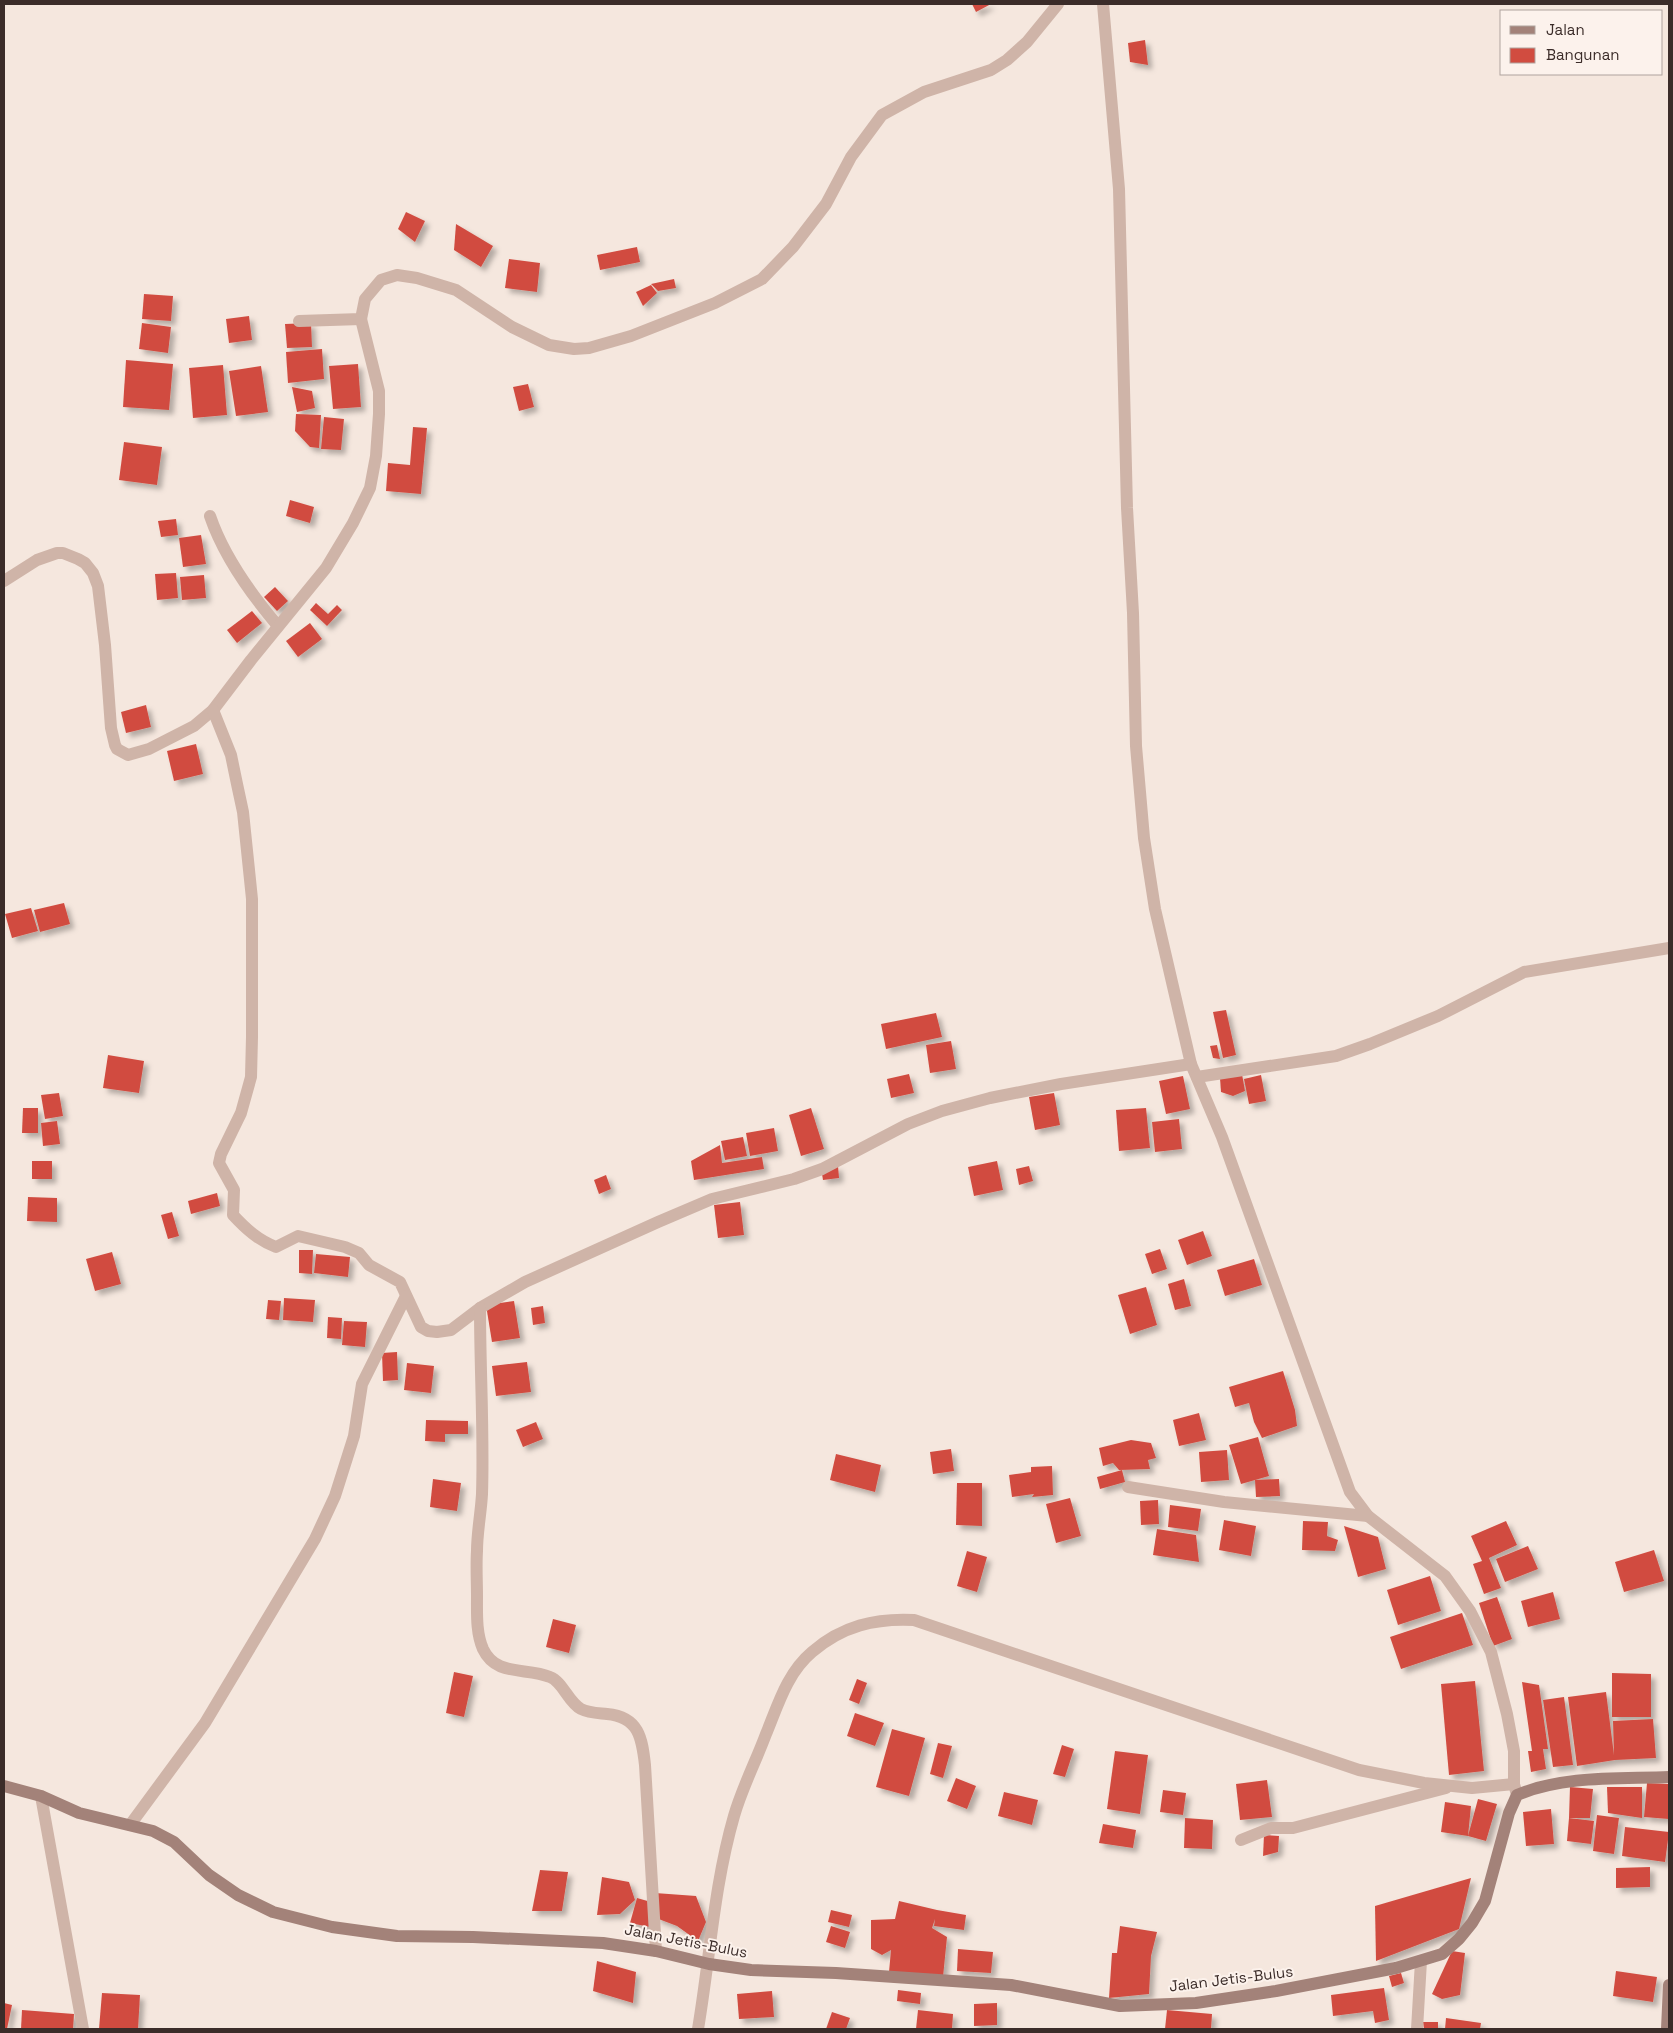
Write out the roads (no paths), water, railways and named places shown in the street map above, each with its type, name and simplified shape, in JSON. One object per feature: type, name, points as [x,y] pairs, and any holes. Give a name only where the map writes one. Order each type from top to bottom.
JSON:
[{"type":"street","points":[[4,581],[37,560],[57,553],[63,553],[85,563],[93,573],[98,586],[114,741],[117,750],[122,753],[132,754],[149,750],[187,730],[213,710],[326,568],[353,523],[370,488],[376,456],[379,391],[362,319],[365,299],[381,280],[397,275],[417,278],[456,290],[512,327],[548,345],[574,349],[589,348],[631,336],[715,303],[762,279],[793,246],[826,204],[851,157],[882,115],[924,92],[991,70],[1007,60],[1027,42],[1058,4]]},
{"type":"street","points":[[1103,4],[1119,189],[1127,508],[1134,613],[1137,755],[1144,838],[1155,909],[1192,1064],[1222,1137],[1350,1492],[1368,1516],[1445,1576],[1470,1611],[1491,1652],[1507,1714],[1514,1751],[1516,1789]]},
{"type":"street","points":[[299,321],[362,319]]},
{"type":"street","points":[[210,516],[224,550],[256,601],[278,626]]},
{"type":"street","points":[[213,710],[231,755],[241,803],[252,898],[251,1077],[241,1113],[221,1154],[219,1164],[234,1190],[233,1215],[263,1242],[276,1247],[298,1236],[345,1247],[359,1253],[369,1265],[400,1282],[421,1327],[428,1331],[443,1333],[451,1330],[480,1308],[525,1282],[712,1199],[794,1179],[822,1169],[908,1124],[942,1112],[990,1098],[1061,1084],[1192,1064]]},
{"type":"street","points":[[1197,1077],[1336,1056],[1438,1016],[1524,972],[1669,948]]},
{"type":"street","points":[[130,1825],[205,1723],[315,1539],[335,1496],[354,1436],[362,1384],[406,1296]]},
{"type":"street","points":[[480,1308],[482,1493],[477,1550],[477,1621],[479,1636],[483,1650],[494,1664],[509,1670],[550,1677],[557,1682],[573,1703],[582,1709],[618,1716],[631,1722],[637,1730],[642,1743],[645,1765],[656,1951]]},
{"type":"street","points":[[1128,1487],[1224,1502],[1368,1516]]},
{"type":"street","points":[[698,2029],[709,1964],[716,1899],[734,1815],[781,1697],[792,1674],[812,1652],[842,1632],[871,1621],[892,1619],[914,1620],[1360,1770],[1424,1783],[1472,1788],[1516,1789],[1571,1780],[1669,1777]]},
{"type":"street","name":"Jalan Jetis-Bulus","points":[[4,1786],[41,1796],[79,1813],[153,1831],[174,1842],[209,1875],[238,1894],[273,1912],[332,1927],[397,1936],[603,1943],[656,1951],[709,1964],[752,1970],[836,1973],[1010,1985],[1120,2006],[1196,2003],[1276,1991],[1396,1968],[1442,1954],[1459,1940],[1485,1901],[1516,1789]]},
{"type":"street","points":[[1241,1840],[1272,1828],[1293,1828],[1453,1786]]},
{"type":"street","points":[[41,1796],[84,2029]]},
{"type":"street","points":[[1416,2029],[1421,1961]]},
{"type":"street","points":[[1667,2029],[1669,1985]]}]
